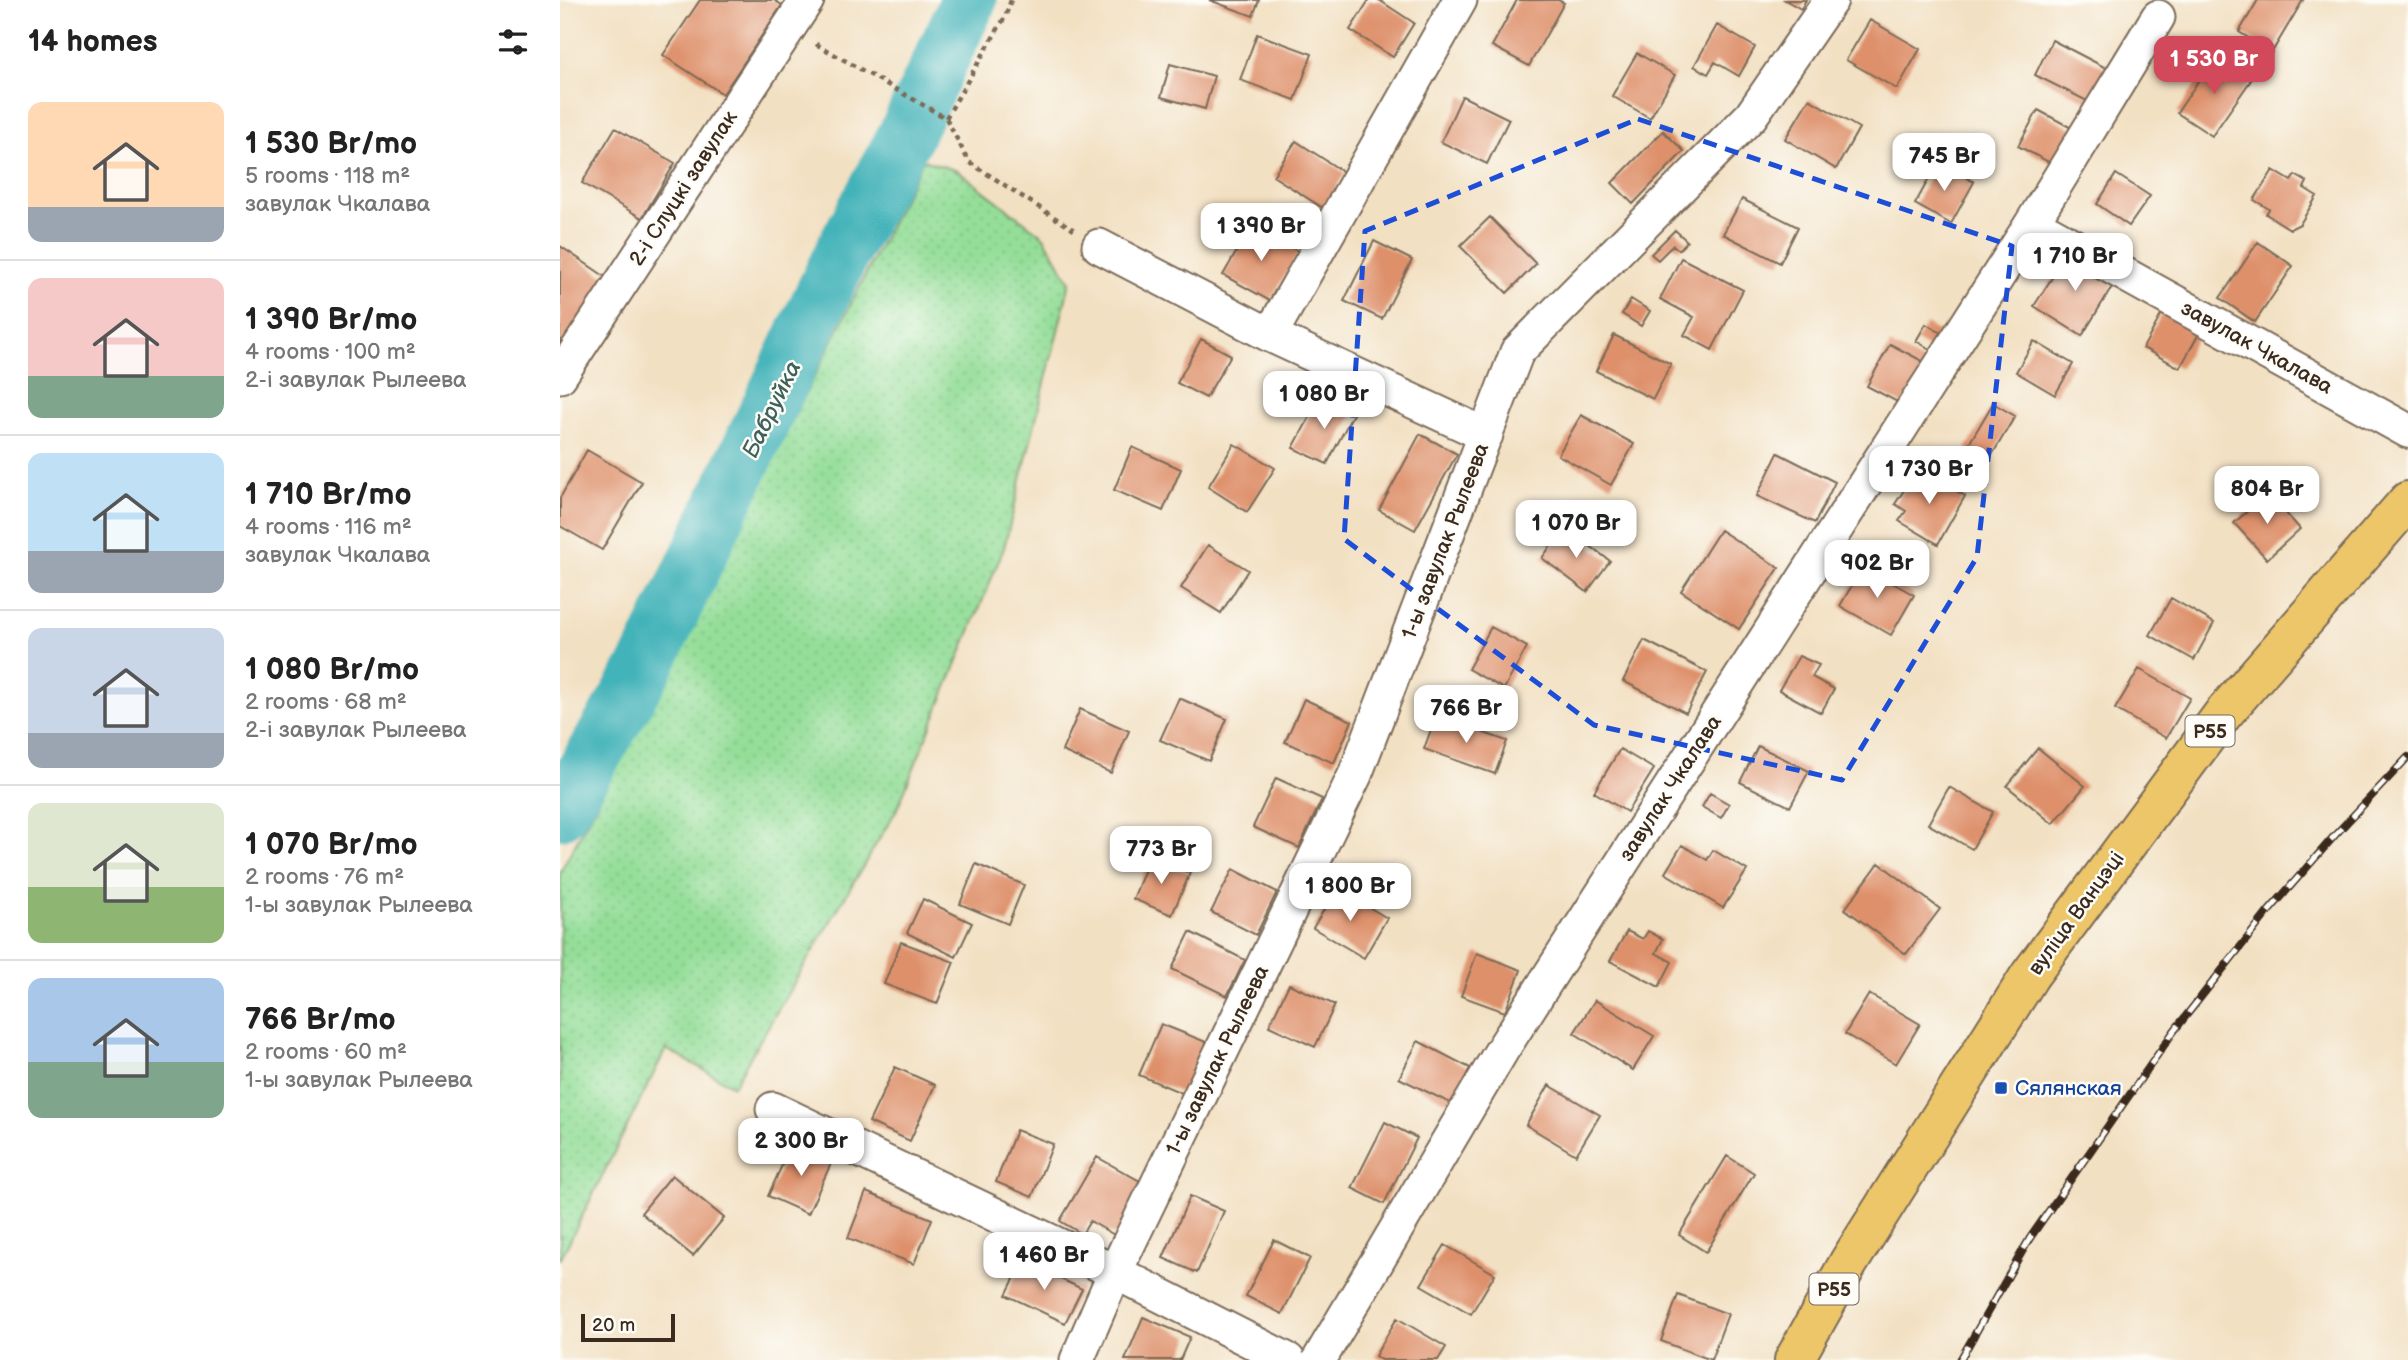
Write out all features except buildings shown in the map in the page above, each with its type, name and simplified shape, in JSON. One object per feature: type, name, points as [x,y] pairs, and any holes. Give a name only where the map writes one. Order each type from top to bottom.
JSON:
[{"type":"main road","name":"вуліца Ванцэці","points":[[1794,1360],[1849,1262],[2030,975],[2223,714],[2408,500]]},
{"type":"street","name":"2-і Слуцкі завулак","points":[[560,376],[807,0]]},
{"type":"street","points":[[1270,335],[1460,0]]},
{"type":"street","name":"1-ы завулак Рылеева","points":[[1077,1360],[1115,1272],[1355,775],[1517,352],[1751,116],[1831,0]]},
{"type":"street","name":"завулак Чкалава","points":[[1319,1360],[1502,1050],[2032,223],[2158,17]]},
{"type":"street","name":"завулак Чкалава","points":[[2032,223],[2408,431]]},
{"type":"street","points":[[1099,246],[1270,335],[1486,435]]},
{"type":"street","points":[[774,1110],[1115,1272],[1288,1360]]},
{"type":"path","points":[[946,118],[1005,17],[1011,0]]},
{"type":"path","points":[[788,29],[946,118],[969,162],[1099,246]]},
{"type":"highlighted area","points":[[1638,119],[2012,246],[1977,557],[1842,780],[1594,725],[1344,539],[1365,231]]},
{"type":"green space","points":[[923,160],[958,171],[1044,237],[1070,282],[1004,548],[897,809],[733,1086],[666,1049],[560,1260],[560,872],[639,726]]},
{"type":"waterway","name":"Бабруйка","points":[[560,812],[647,664],[845,247],[907,132],[969,0]]},
{"type":"railway","points":[[1960,1360],[2030,1238],[2174,1031],[2268,912],[2408,757]]},
{"type":"place","name":"Сялянская","points":[[2001,1088]]}]
